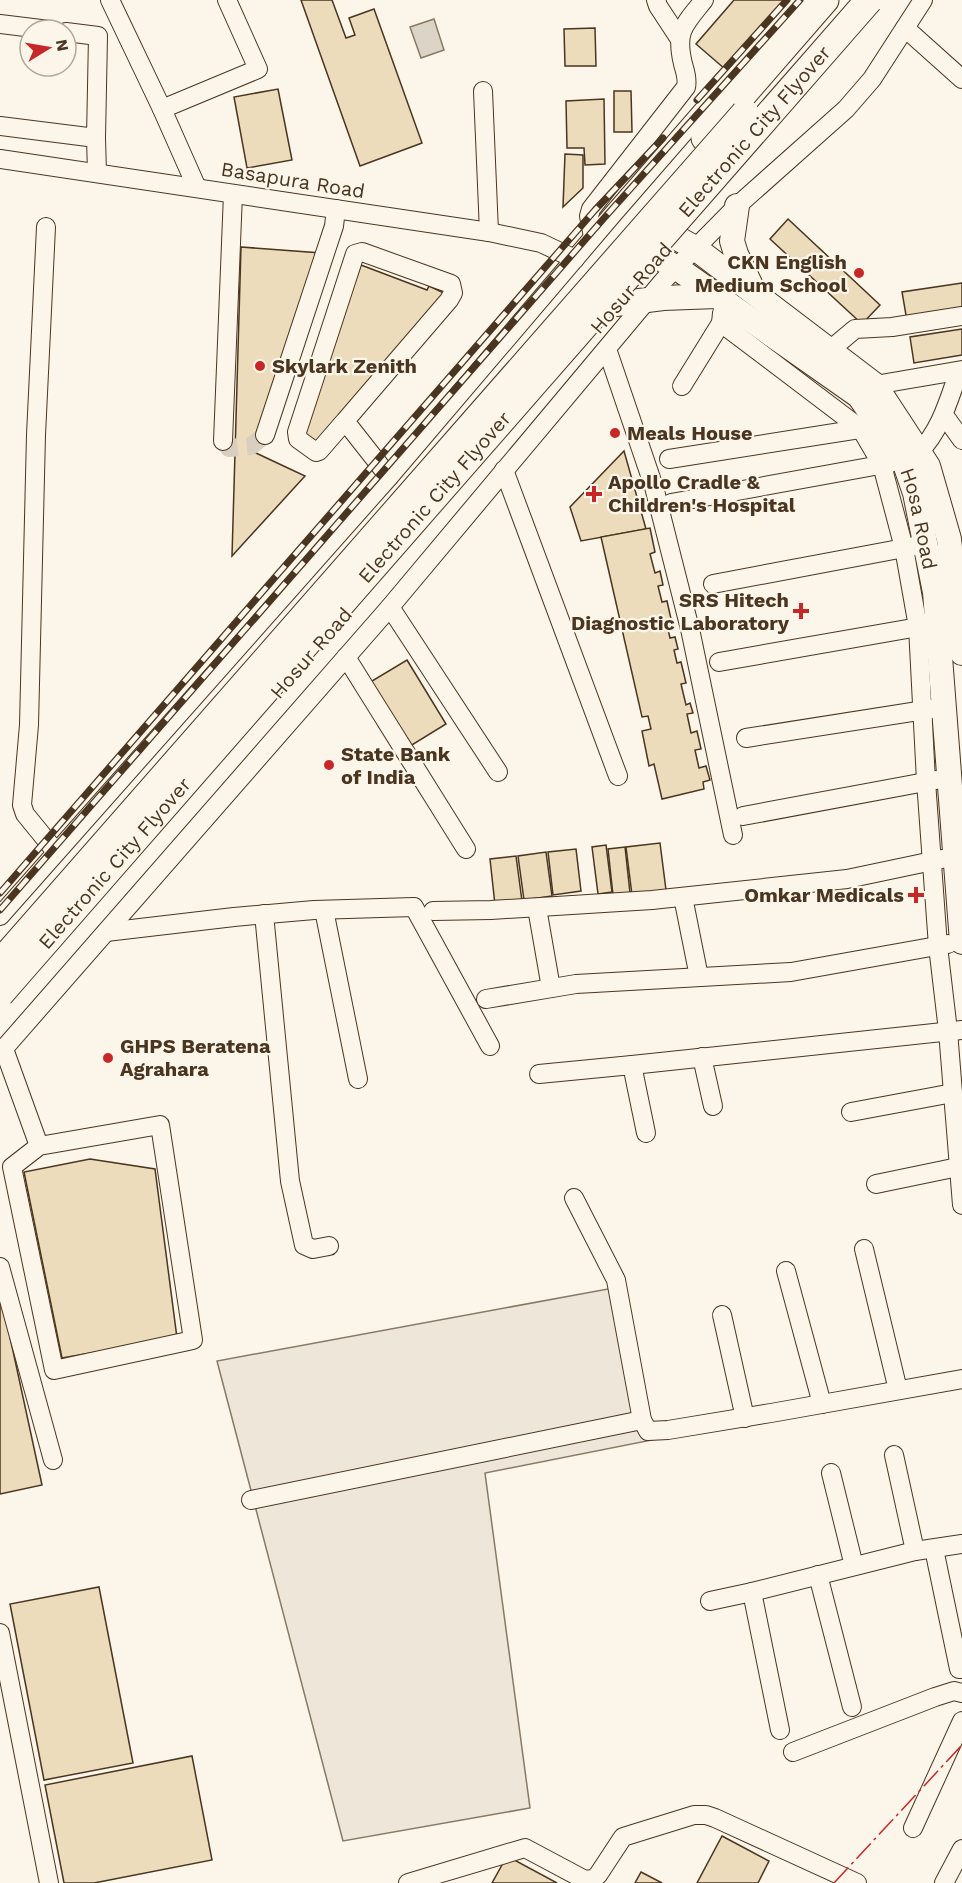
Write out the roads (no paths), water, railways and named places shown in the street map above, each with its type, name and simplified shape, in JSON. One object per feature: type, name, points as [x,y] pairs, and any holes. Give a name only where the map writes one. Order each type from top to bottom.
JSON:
[{"type":"highway","name":"Hosur Road","points":[[0,946],[6,921],[623,222],[825,0]]},
{"type":"highway","name":"Electronic City Flyover","points":[[0,963],[844,0]]},
{"type":"highway","name":"Electronic City Flyover","points":[[0,994],[869,0]]},
{"type":"highway","name":"Hosur Road","points":[[0,1008],[616,304],[676,252],[882,0]]},
{"type":"main road","points":[[737,206],[732,241],[755,293]]},
{"type":"main road","name":"Hosa Road","points":[[623,222],[755,293],[875,385],[915,493],[914,546],[935,592],[944,623],[962,653]]},
{"type":"main road","name":"Hosa Road","points":[[676,252],[721,307],[859,396],[870,428],[902,459],[928,466],[949,539],[944,623],[933,708],[950,777],[956,857],[954,943]]},
{"type":"main road","points":[[616,304],[647,300],[721,307]]},
{"type":"street","points":[[110,0],[162,108],[197,188]]},
{"type":"street","points":[[162,108],[258,69],[227,0]]},
{"type":"street","points":[[679,38],[688,20],[704,0]]},
{"type":"street","points":[[6,921],[56,852],[389,477],[593,237],[623,222],[799,0]]},
{"type":"street","name":"Hosur Road","points":[[2,1051],[390,607],[647,300],[676,252],[737,206],[846,109],[872,79],[923,0]]},
{"type":"street","points":[[593,237],[590,211],[686,87],[687,79],[679,38],[659,2]]},
{"type":"street","points":[[0,24],[18,26]]},
{"type":"street","points":[[905,28],[962,79]]},
{"type":"street","points":[[78,34],[98,36],[97,173]]},
{"type":"street","points":[[483,91],[489,232]]},
{"type":"street","points":[[0,126],[96,138]]},
{"type":"street","name":"Basapura Road","points":[[0,159],[489,232],[541,243],[575,259]]},
{"type":"street","points":[[223,441],[233,194]]},
{"type":"street","points":[[265,435],[334,226],[336,209]]},
{"type":"street","points":[[46,226],[36,435],[29,725],[22,805],[25,814],[56,852]]},
{"type":"street","points":[[362,252],[451,284],[453,293],[449,300],[345,421],[319,451],[316,452],[298,439],[297,432],[355,254],[362,252]]},
{"type":"street","points":[[682,386],[721,307]]},
{"type":"street","points":[[830,350],[855,329],[892,327],[962,316]]},
{"type":"street","points":[[607,349],[654,487],[690,629],[733,836]]},
{"type":"street","points":[[671,503],[902,459],[929,442],[944,415],[960,370],[875,385]]},
{"type":"street","points":[[944,415],[962,440]]},
{"type":"street","points":[[345,421],[389,477]]},
{"type":"street","points":[[669,459],[870,428]]},
{"type":"street","points":[[504,470],[618,776]]},
{"type":"street","points":[[713,584],[914,546]]},
{"type":"street","points":[[390,607],[498,772]]},
{"type":"street","points":[[719,662],[944,623]]},
{"type":"street","points":[[346,657],[466,849]]},
{"type":"street","points":[[746,738],[933,708],[926,782],[933,861],[954,943],[953,1093],[962,1205]]},
{"type":"street","points":[[743,816],[950,777]]},
{"type":"street","points":[[433,911],[537,908],[683,897],[847,879],[956,857]]},
{"type":"street","points":[[683,897],[699,977]]},
{"type":"street","points":[[106,932],[264,914],[414,907],[490,1046]]},
{"type":"street","points":[[537,908],[551,988]]},
{"type":"street","points":[[324,910],[358,1079]]},
{"type":"street","points":[[264,914],[290,1181],[304,1245],[313,1249],[329,1246]]},
{"type":"street","points":[[486,999],[576,984],[791,972],[954,943]]},
{"type":"street","points":[[539,1074],[955,1031]]},
{"type":"street","points":[[2,1051],[39,1146]]},
{"type":"street","points":[[702,1057],[713,1106]]},
{"type":"street","points":[[632,1065],[646,1133]]},
{"type":"street","points":[[851,1112],[953,1093]]},
{"type":"street","points":[[160,1125],[193,1340],[54,1370],[12,1167],[39,1146],[160,1125]]},
{"type":"street","points":[[876,1184],[958,1167]]},
{"type":"street","points":[[574,1198],[616,1280],[642,1420],[648,1431],[745,1418],[962,1379]]},
{"type":"street","points":[[864,1249],[898,1390]]},
{"type":"street","points":[[0,1267],[53,1460]]},
{"type":"street","points":[[786,1271],[822,1404]]},
{"type":"street","points":[[723,1315],[745,1418]]},
{"type":"street","points":[[250,1500],[642,1420]]},
{"type":"street","points":[[894,1455],[915,1551]]},
{"type":"street","points":[[831,1473],[854,1566]]},
{"type":"street","points":[[710,1601],[915,1551],[962,1544]]},
{"type":"street","points":[[934,1549],[959,1669],[962,1669]]},
{"type":"street","points":[[818,1575],[852,1707]]},
{"type":"street","points":[[752,1592],[780,1730]]},
{"type":"street","points":[[0,1634],[49,1883]]},
{"type":"street","points":[[793,1752],[935,1697],[954,1691],[962,1693]]},
{"type":"street","points":[[913,1828],[962,1721]]},
{"type":"street","points":[[408,1883],[518,1848],[525,1848],[585,1880],[592,1879],[623,1837],[694,1815],[706,1815],[857,1883]]},
{"type":"street","points":[[944,1883],[960,1856]]},
{"type":"tunnel","points":[[223,441],[229,448],[251,446],[265,435]]},
{"type":"railway","points":[[697,100],[787,0]]},
{"type":"railway","points":[[0,910],[605,217],[800,0]]},
{"type":"railway","points":[[0,893],[595,210],[663,138]]},
{"type":"place","name":"CKN English Medium School","points":[[859,273]]},
{"type":"place","name":"Skylark Zenith","points":[[260,366]]},
{"type":"place","name":"Meals House","points":[[615,433]]},
{"type":"place","name":"Apollo Cradle & Children's Hospital","points":[[594,494]]},
{"type":"place","name":"SRS Hitech Diagnostic Laboratory","points":[[801,611]]},
{"type":"place","name":"State Bank of India","points":[[329,765]]},
{"type":"place","name":"Omkar Medicals","points":[[916,895]]},
{"type":"place","name":"GHPS Beratena Agrahara","points":[[108,1058]]}]
